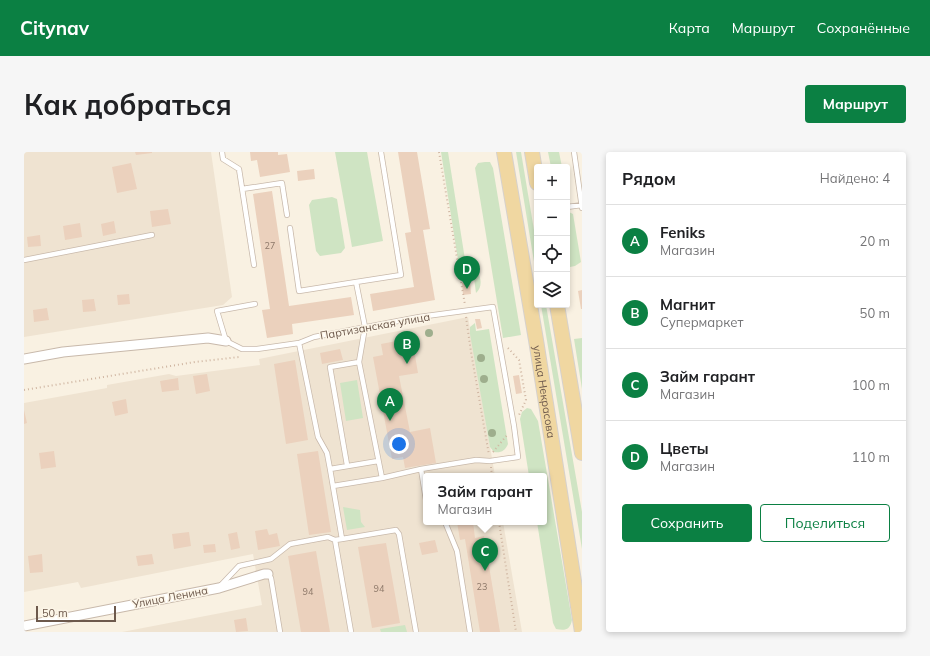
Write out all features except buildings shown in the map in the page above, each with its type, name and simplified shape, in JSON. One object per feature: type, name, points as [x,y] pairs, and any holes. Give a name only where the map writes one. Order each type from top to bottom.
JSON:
[{"type":"main road","name":"улица Некрасова","points":[[504,152],[536,340],[582,632]]},
{"type":"main road","points":[[532,152],[534,164]]},
{"type":"main road","points":[[558,308],[582,453]]},
{"type":"street","points":[[24,359],[63,352],[208,338],[226,341]]},
{"type":"street","name":"Улица Ленина","points":[[24,626],[219,588],[268,574]]},
{"type":"lane","points":[[222,152],[224,159],[239,169],[254,265]]},
{"type":"lane","points":[[290,228],[299,291],[401,275],[382,152]]},
{"type":"lane","points":[[570,207],[582,207],[574,152]]},
{"type":"lane","points":[[242,189],[282,182],[287,215]]},
{"type":"lane","points":[[24,260],[152,235]]},
{"type":"lane","points":[[356,282],[365,327],[359,362],[382,478]]},
{"type":"lane","points":[[226,341],[217,310],[255,304]]},
{"type":"lane","name":"Партизанская улица","points":[[226,341],[242,349],[257,349],[299,343],[314,337],[365,327],[493,307],[518,457],[490,461],[476,460],[421,470]]},
{"type":"lane","points":[[299,343],[318,437],[327,453],[342,539]]},
{"type":"lane","points":[[347,465],[330,367],[359,362]]},
{"type":"lane","points":[[330,469],[378,461]]},
{"type":"lane","points":[[333,486],[421,470],[423,482]]},
{"type":"lane","points":[[446,525],[457,551],[470,632]]},
{"type":"lane","points":[[219,588],[239,566],[271,559],[290,544],[328,537],[335,540],[393,530],[398,531],[416,632]]},
{"type":"lane","points":[[335,540],[350,632]]},
{"type":"lane","points":[[268,574],[271,578],[280,632]]},
{"type":"path","points":[[24,390],[195,362],[240,357]]},
{"type":"path","points":[[499,525],[516,632]]},
{"type":"shaded area","points":[[24,152],[211,152],[232,297],[223,305],[24,337]]},
{"type":"shaded area","points":[[468,317],[494,473],[423,473],[423,525],[504,525],[522,632],[122,632],[262,605],[253,554],[81,588],[78,582],[24,592],[24,403],[107,388],[107,385],[169,374],[176,376],[260,365],[259,359]]},
{"type":"green space","points":[[335,152],[367,152],[383,241],[352,247]]},
{"type":"green space","points":[[441,152],[448,152],[467,272],[477,271],[480,277],[481,283],[476,293],[474,278],[461,279]]},
{"type":"green space","points":[[516,152],[521,152],[534,230],[534,262]]},
{"type":"green space","points":[[548,152],[559,152],[561,164],[550,164]]},
{"type":"green space","points":[[490,162],[493,168],[521,335],[503,338],[475,168],[478,163]]},
{"type":"green space","points":[[332,197],[337,199],[345,248],[341,253],[320,256],[316,251],[309,205],[312,200]]},
{"type":"green space","points":[[570,212],[573,214],[581,262],[570,267]]},
{"type":"green space","points":[[542,308],[547,308],[582,512],[582,549]]},
{"type":"green space","points":[[475,323],[476,331],[489,329],[508,444],[504,450],[499,452],[494,452],[490,447],[470,334],[470,327]]},
{"type":"green space","points":[[582,338],[582,389],[574,339]]},
{"type":"green space","points":[[357,380],[363,418],[346,421],[340,383]]},
{"type":"green space","points":[[527,408],[531,409],[538,421],[547,473],[529,473],[520,419],[522,412]]},
{"type":"green space","points":[[547,474],[572,620],[570,626],[564,630],[556,629],[553,623],[537,525],[547,525]]},
{"type":"green space","points":[[343,507],[360,510],[361,522],[365,527],[347,530]]},
{"type":"green space","points":[[405,625],[407,632],[381,632],[380,629]]},
{"type":"place","name":"Цветы","points":[[467,289]]},
{"type":"place","name":"Магнит","points":[[407,364]]},
{"type":"place","name":"Feniks","points":[[390,421]]},
{"type":"place","name":"Займ гарант","points":[[485,571]]}]
